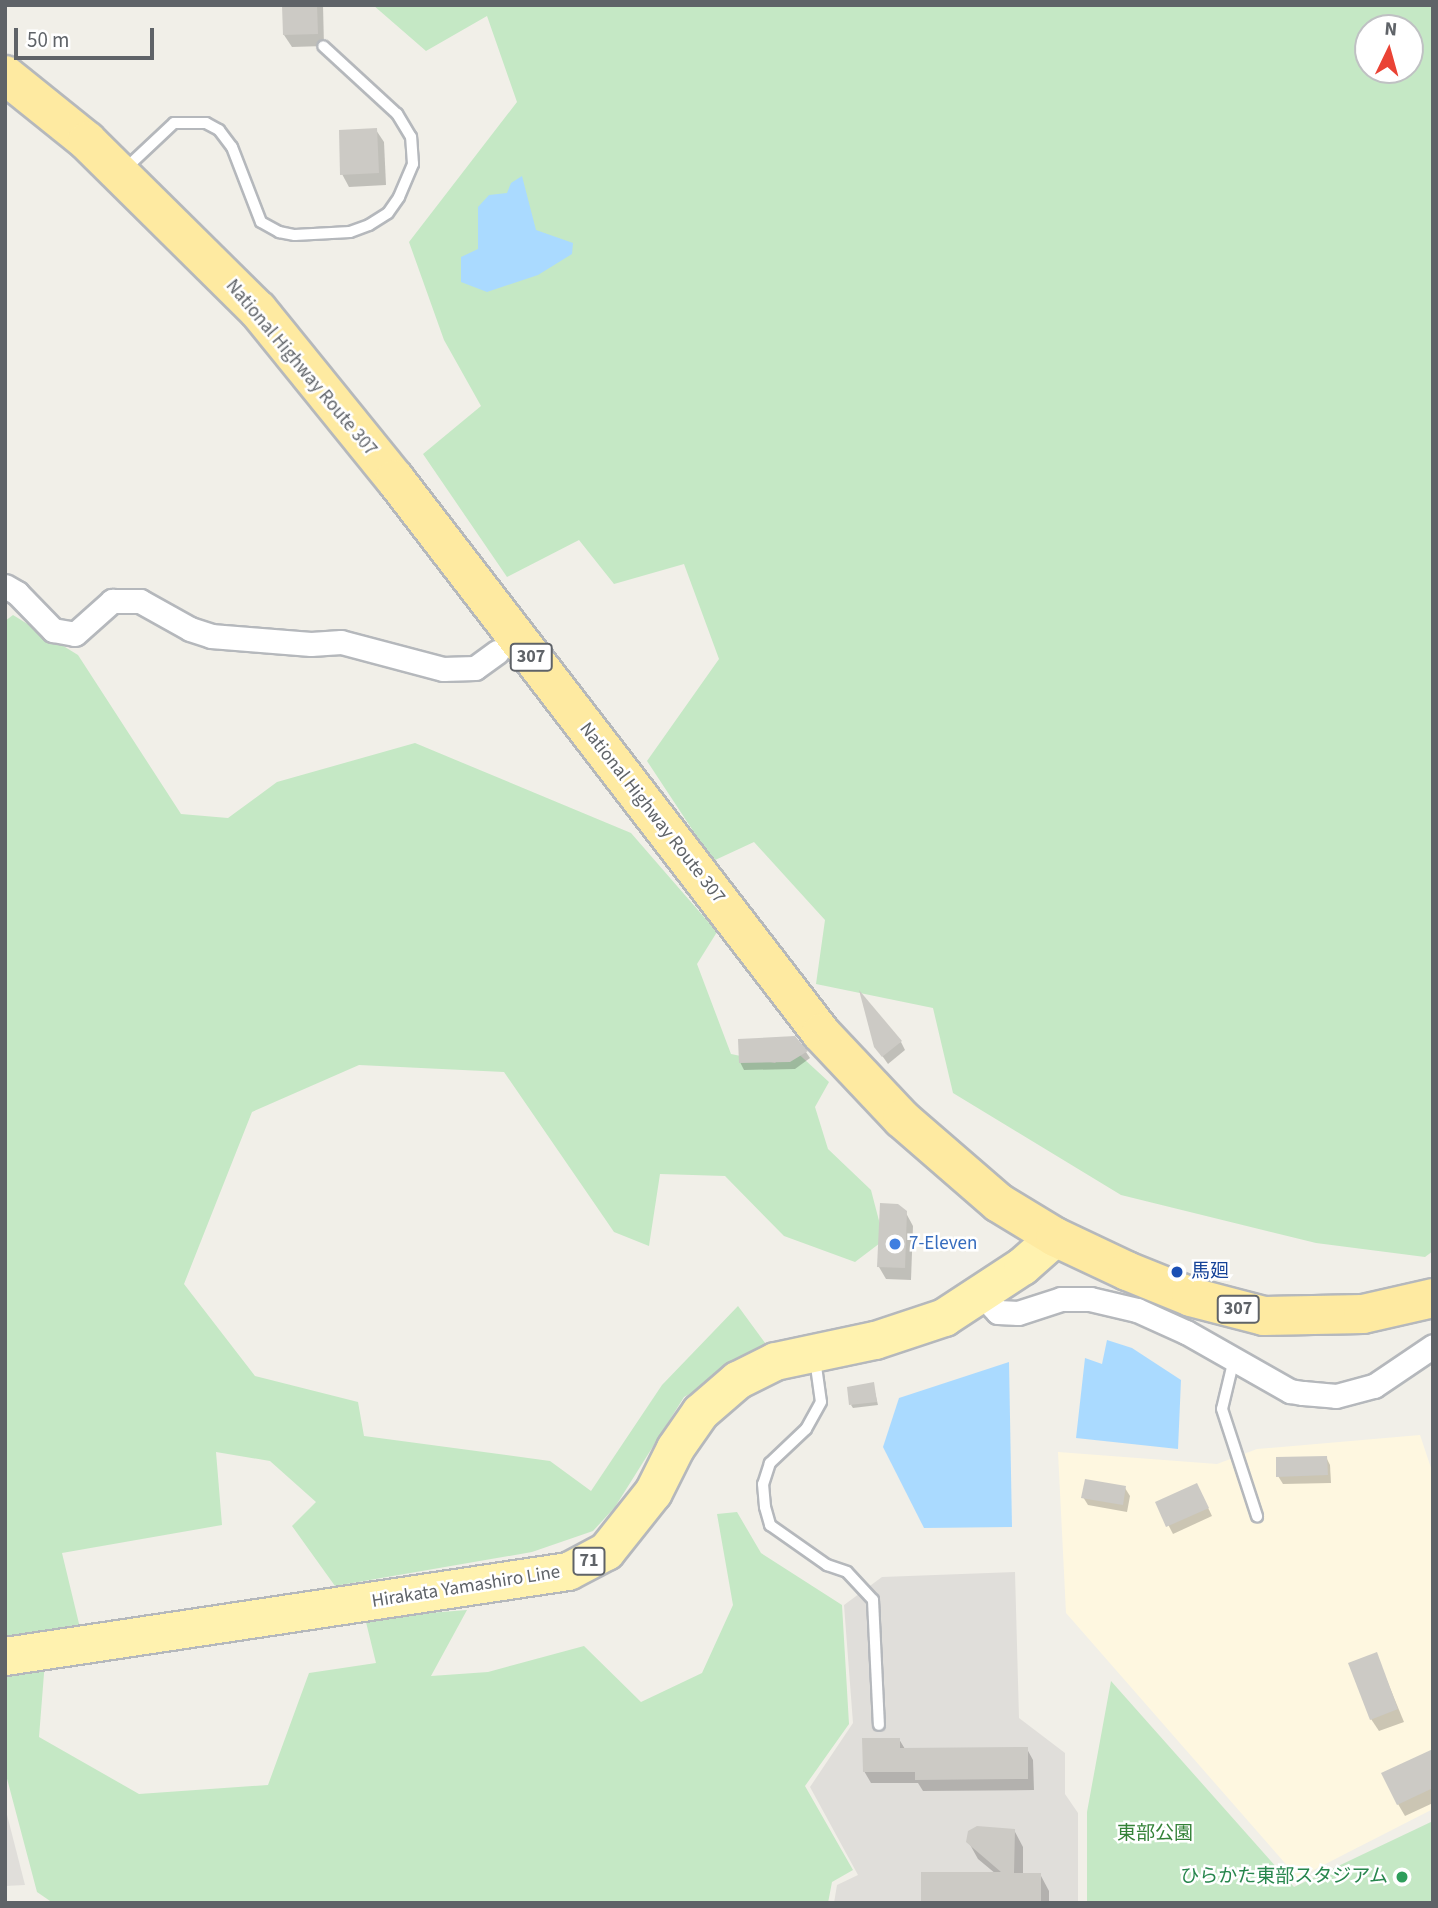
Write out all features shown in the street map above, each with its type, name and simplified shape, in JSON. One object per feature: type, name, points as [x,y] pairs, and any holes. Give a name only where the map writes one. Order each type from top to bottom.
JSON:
[{"type":"highway","name":"National Highway Route 307","points":[[5,75],[86,141],[258,310],[395,480],[821,1033],[902,1119],[999,1203],[1055,1237],[1127,1271],[1191,1297],[1264,1316],[1363,1314],[1433,1298]]},
{"type":"main road","name":"Hirakata Yamashiro Line","points":[[5,1656],[568,1572],[606,1551],[653,1492],[675,1448],[700,1412],[737,1380],[775,1361],[875,1340],[944,1317],[982,1295],[1023,1266],[1055,1237]]},
{"type":"street","points":[[5,586],[17,593],[52,630],[75,634],[111,601],[140,600],[190,629],[211,636],[311,644],[341,642],[443,669],[475,668],[497,652]]},
{"type":"street","points":[[982,1295],[998,1312],[1018,1313],[1061,1299],[1090,1299],[1137,1310],[1186,1332],[1290,1391],[1336,1396],[1374,1386],[1433,1346]]},
{"type":"lane","points":[[120,174],[174,123],[206,123],[219,130],[232,147],[261,222],[279,232],[295,235],[351,232],[369,225],[388,213],[408,179],[413,164],[411,137],[397,114],[323,46]]},
{"type":"lane","points":[[814,1353],[821,1402],[806,1430],[771,1463],[763,1484],[765,1507],[770,1525],[827,1565],[847,1572],[873,1600],[879,1725]]},
{"type":"lane","points":[[1234,1359],[1222,1409],[1257,1516]]},
{"type":"shaded area","points":[[1420,1435],[1433,1474],[1433,1809],[1298,1878],[1066,1613],[1058,1452],[1217,1464],[1257,1449]]},
{"type":"shaded area","points":[[1015,1572],[1019,1718],[1065,1753],[1065,1794],[1078,1813],[1078,1903],[834,1903],[837,1885],[858,1875],[810,1787],[853,1723],[844,1605],[882,1577]]},
{"type":"shaded area","points":[[5,1807],[25,1885],[5,1886]]},
{"type":"green space","points":[[373,5],[1433,5],[1433,1251],[1425,1257],[1316,1243],[1121,1195],[953,1093],[933,1008],[816,984],[825,920],[754,842],[713,861],[647,761],[719,659],[684,564],[614,584],[579,540],[507,577],[423,454],[481,406],[444,340],[409,242],[517,102],[487,16],[426,51]]},
{"type":"green space","points":[[13,615],[78,655],[181,814],[228,818],[277,782],[415,743],[631,833],[717,932],[697,964],[731,1054],[775,1063],[791,1047],[829,1082],[815,1107],[828,1149],[871,1190],[884,1240],[855,1262],[784,1236],[725,1176],[660,1174],[649,1246],[614,1232],[504,1072],[359,1065],[252,1112],[184,1284],[255,1376],[358,1402],[364,1436],[550,1461],[591,1491],[662,1385],[738,1306],[771,1351],[684,1397],[615,1507],[593,1531],[532,1552],[335,1586],[292,1526],[316,1502],[270,1461],[216,1452],[222,1525],[62,1553],[81,1632],[5,1641],[5,621]]},
{"type":"green space","points":[[737,1512],[761,1553],[842,1605],[849,1724],[805,1786],[853,1870],[832,1882],[828,1903],[53,1903],[37,1892],[5,1771],[5,1666],[45,1661],[39,1737],[139,1794],[268,1785],[309,1673],[376,1663],[365,1618],[467,1610],[431,1676],[488,1672],[584,1646],[641,1702],[702,1673],[733,1605],[717,1514]]},
{"type":"green space","name":"東部公園","points":[[1111,1681],[1294,1887],[1433,1821],[1433,1903],[1087,1903],[1087,1812]]},
{"type":"water","points":[[522,176],[536,230],[573,243],[572,254],[538,275],[487,292],[461,282],[461,257],[478,249],[478,207],[489,195],[507,193],[511,183]]},
{"type":"water","points":[[1107,1340],[1132,1348],[1181,1380],[1178,1449],[1076,1438],[1085,1358],[1102,1364]]},
{"type":"water","points":[[1009,1362],[1012,1527],[924,1528],[883,1447],[899,1398]]},
{"type":"building","points":[[282,5],[317,5],[318,34],[283,35]]},
{"type":"building","points":[[377,128],[379,173],[340,175],[339,130]]},
{"type":"building","points":[[859,990],[902,1041],[882,1057],[874,1047]]},
{"type":"building","points":[[795,1036],[808,1051],[790,1062],[739,1063],[738,1039]]},
{"type":"building","points":[[880,1203],[898,1204],[907,1211],[905,1268],[877,1267]]},
{"type":"building","points":[[874,1382],[877,1402],[849,1405],[847,1387]]},
{"type":"building","points":[[1327,1456],[1328,1475],[1276,1477],[1276,1457]]},
{"type":"building","points":[[1085,1479],[1126,1486],[1123,1505],[1081,1498]]},
{"type":"building","points":[[1197,1483],[1209,1508],[1166,1527],[1155,1502]]},
{"type":"building","points":[[1377,1652],[1398,1709],[1370,1720],[1348,1663]]},
{"type":"building","points":[[862,1738],[900,1738],[900,1748],[1028,1747],[1028,1779],[915,1780],[915,1772],[863,1772]]},
{"type":"building","points":[[1433,1749],[1433,1788],[1397,1805],[1381,1773]]},
{"type":"building","points":[[977,1826],[1015,1829],[1014,1873],[1041,1873],[1041,1903],[921,1903],[921,1872],[1001,1872],[966,1842],[968,1831]]},
{"type":"place","name":"7-Eleven","points":[[895,1244]]},
{"type":"place","name":"馬廻","points":[[1177,1272]]},
{"type":"place","name":"ひらかた東部スタジアム","points":[[1402,1877]]}]
